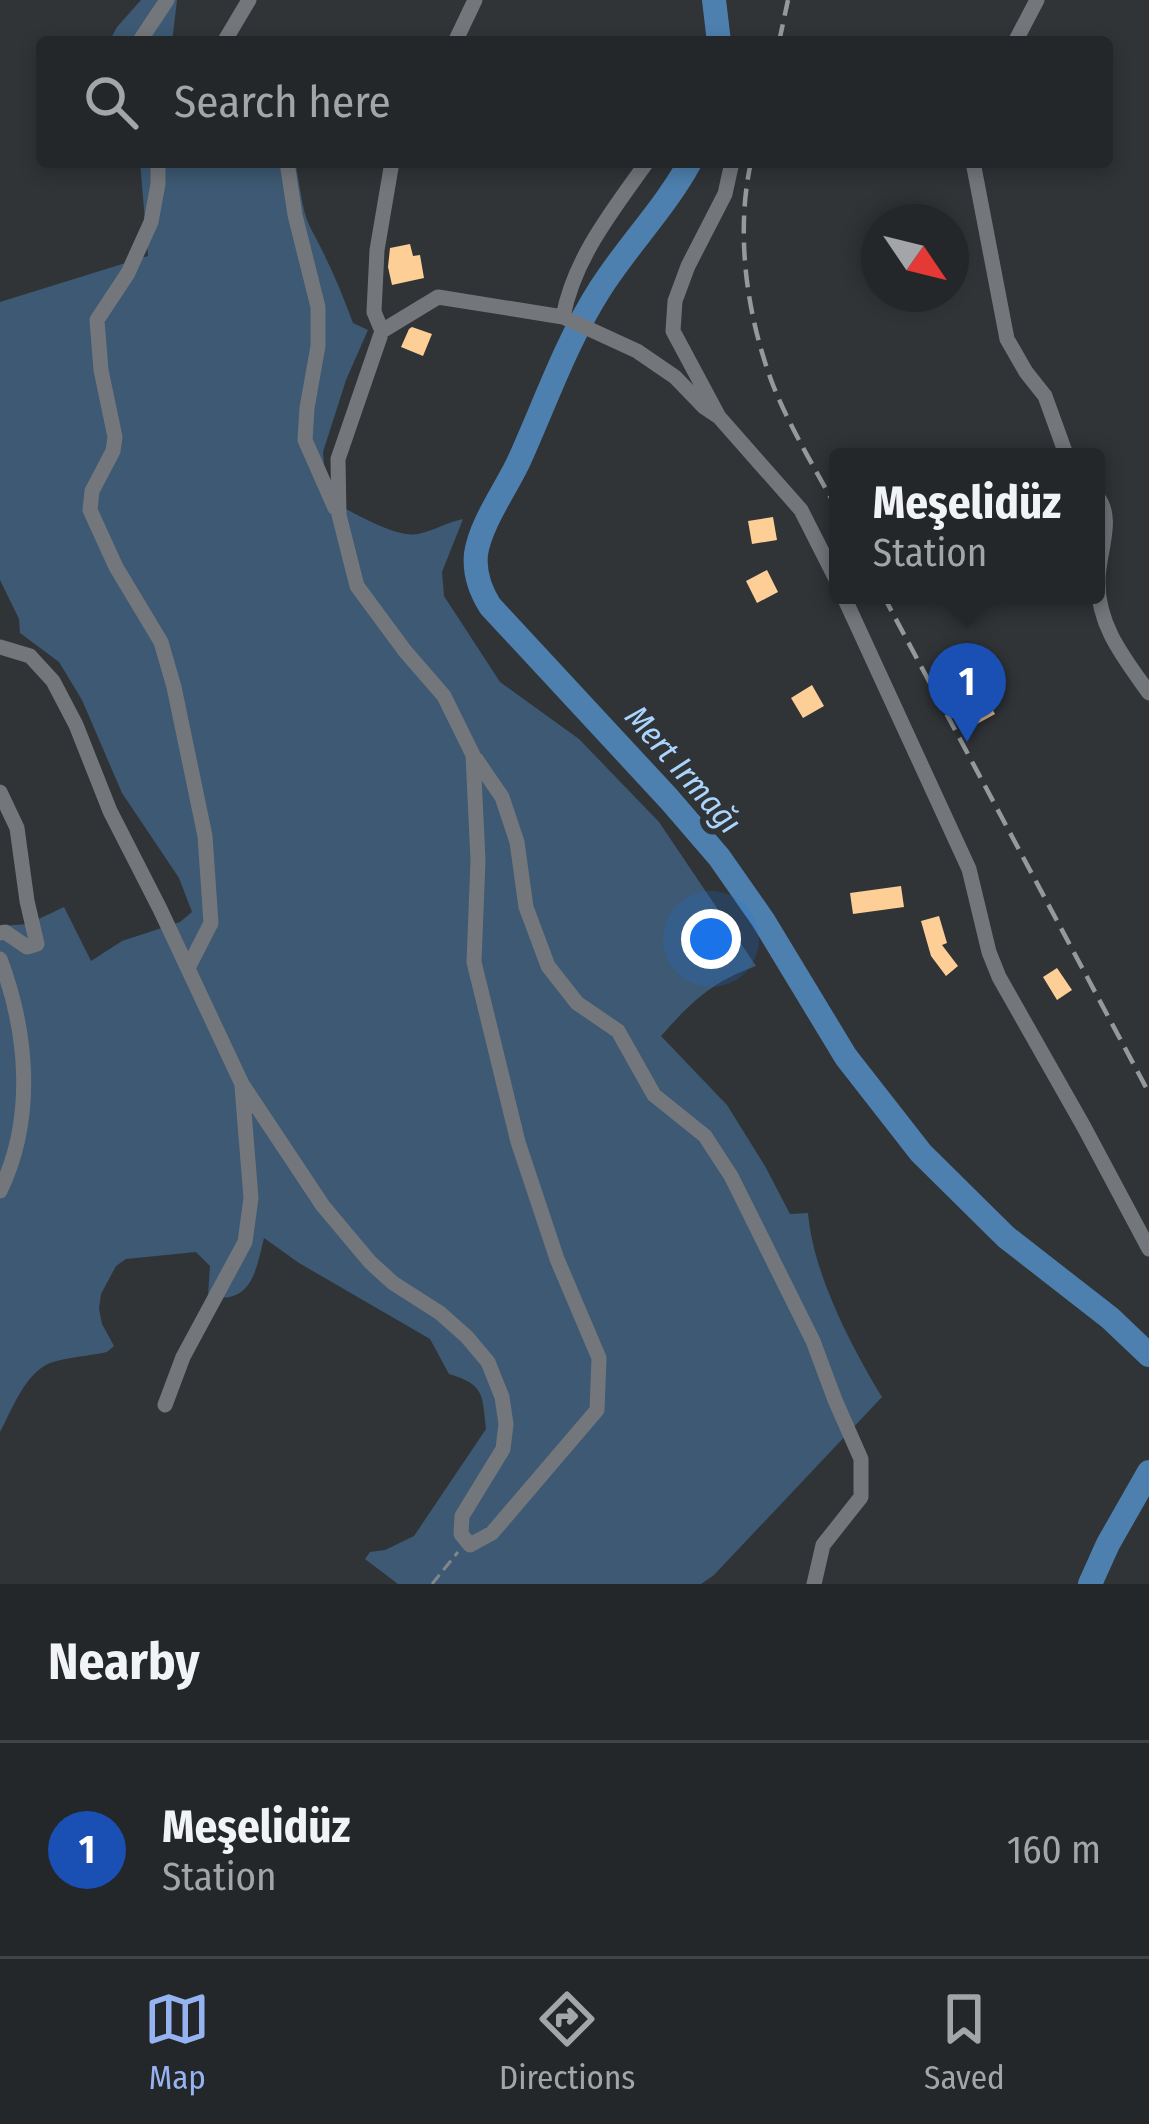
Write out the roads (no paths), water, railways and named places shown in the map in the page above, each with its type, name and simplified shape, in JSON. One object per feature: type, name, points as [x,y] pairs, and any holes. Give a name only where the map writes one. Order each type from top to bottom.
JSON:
[{"type":"street","points":[[143,36],[166,0]]},
{"type":"street","points":[[228,36],[249,0]]},
{"type":"street","points":[[458,36],[475,0]]},
{"type":"street","points":[[1018,36],[1037,0]]},
{"type":"street","points":[[158,168],[151,223],[128,273],[97,320],[101,370],[115,437],[113,451],[92,491],[90,510],[116,567],[161,643],[174,687],[205,836],[211,923],[188,968]]},
{"type":"street","points":[[288,168],[319,307],[305,440],[339,515],[357,586],[444,696],[473,755],[502,797],[517,842],[526,907],[548,966],[577,1003],[617,1031],[654,1095],[705,1136],[730,1176],[813,1341],[861,1459],[861,1497],[823,1545],[814,1584]]},
{"type":"street","points":[[382,332],[374,312],[376,250],[391,168]]},
{"type":"street","points":[[563,317],[568,289],[602,225],[643,168]]},
{"type":"street","points":[[732,168],[725,194],[674,301],[673,332],[719,417],[801,510],[829,565]]},
{"type":"street","points":[[974,168],[1007,339],[1045,396],[1064,448]]},
{"type":"street","points":[[339,515],[338,459],[382,332],[438,298],[563,317],[637,351],[719,417]]},
{"type":"street","points":[[847,604],[969,869],[999,977],[1149,1249]]},
{"type":"street","points":[[1100,604],[1111,638],[1149,694]]},
{"type":"street","points":[[0,647],[31,656],[53,681],[242,1084],[323,1206],[370,1262],[440,1313],[488,1363],[502,1397],[506,1424],[503,1449],[462,1516],[461,1534],[470,1545],[492,1533],[597,1410],[599,1358],[557,1258],[518,1142],[474,962],[478,860],[473,755]]},
{"type":"street","points":[[0,792],[17,828],[37,944],[27,947],[0,933]]},
{"type":"street","points":[[0,959],[12,991],[24,1088],[12,1166],[0,1191]]},
{"type":"street","points":[[165,1405],[182,1357],[245,1242],[251,1198],[242,1084]]},
{"type":"waterway","name":"Mert Irmağı","points":[[714,0],[718,36]]},
{"type":"waterway","name":"Mert Irmağı","points":[[686,168],[576,331],[518,463],[482,531],[476,561],[481,588],[490,606],[719,857],[846,1057],[921,1153],[1006,1237],[1110,1318],[1149,1355]]},
{"type":"waterway","name":"Mert Irmağı","points":[[1090,1584],[1149,1472]]},
{"type":"railway","points":[[780,36],[788,0]]},
{"type":"railway","points":[[750,168],[744,246],[756,332],[780,401],[829,495]]},
{"type":"railway","points":[[888,604],[1149,1093]]},
{"type":"place","name":"Meşelidüz","points":[[967,742]]}]
